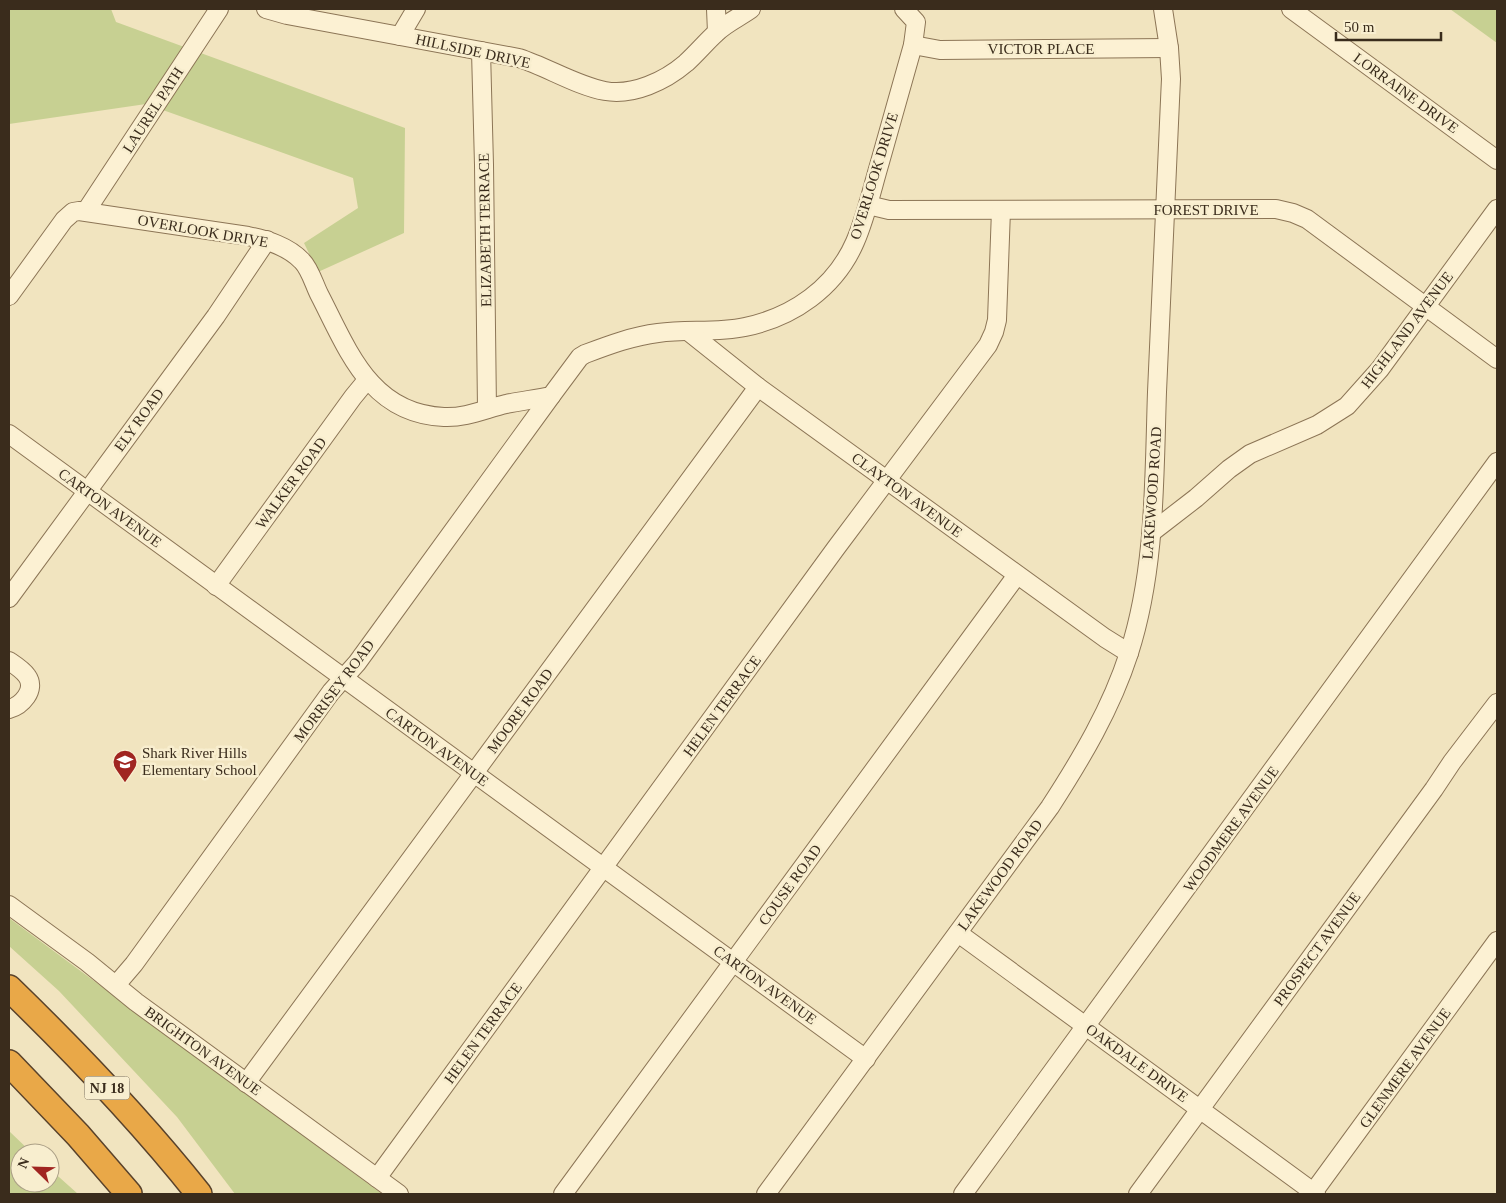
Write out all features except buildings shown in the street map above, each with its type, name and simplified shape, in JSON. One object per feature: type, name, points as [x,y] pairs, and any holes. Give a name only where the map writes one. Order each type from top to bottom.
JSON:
[{"type":"highway","name":"NJ 18","points":[[9,988],[93,1073],[159,1145],[200,1194]]},
{"type":"highway","points":[[9,1064],[78,1135],[129,1194]]},
{"type":"street","name":"LAUREL PATH","points":[[86,210],[219,9]]},
{"type":"street","name":"HILLSIDE DRIVE","points":[[266,9],[535,63],[592,88],[612,92],[629,90],[654,83],[672,73],[687,62],[717,32],[751,9]]},
{"type":"street","points":[[400,36],[416,9]]},
{"type":"street","points":[[716,9],[717,32]]},
{"type":"street","name":"OVERLOOK DRIVE","points":[[86,210],[268,240],[281,246],[304,264],[355,364],[367,380],[395,403],[411,410],[427,415],[444,417],[465,416],[487,409],[551,396],[580,357],[585,354],[622,341],[658,333],[743,328],[767,322],[791,312],[811,298],[831,280],[847,258],[856,241],[913,45],[919,15],[904,9]]},
{"type":"street","name":"LAKEWOOD ROAD","points":[[766,1194],[1050,807],[1079,762],[1099,725],[1129,653],[1140,608],[1152,532],[1164,210],[1171,79],[1169,48],[1163,9]]},
{"type":"street","name":"LORRAINE DRIVE","points":[[1291,9],[1497,160]]},
{"type":"street","name":"VICTOR PLACE","points":[[913,45],[949,50],[1169,48]]},
{"type":"street","name":"ELIZABETH TERRACE","points":[[481,51],[487,409]]},
{"type":"street","name":"FOREST DRIVE","points":[[868,205],[889,210],[1276,210],[1293,213],[1307,219],[1497,359]]},
{"type":"street","name":"HIGHLAND AVENUE","points":[[1152,532],[1250,454],[1317,424],[1347,406],[1380,369],[1497,209]]},
{"type":"street","points":[[9,296],[64,220],[73,212],[86,210]]},
{"type":"street","name":"HELEN TERRACE","points":[[377,1178],[887,480],[988,345],[994,332],[996,320],[1001,210]]},
{"type":"street","name":"ELY ROAD","points":[[9,598],[227,300],[268,240]]},
{"type":"street","name":"CLAYTON AVENUE","points":[[689,332],[758,387],[1104,638],[1129,653]]},
{"type":"street","name":"WALKER ROAD","points":[[216,586],[367,380]]},
{"type":"street","name":"MOORE ROAD","points":[[246,1083],[758,387]]},
{"type":"street","name":"MORRISEY ROAD","points":[[116,985],[134,964],[332,692],[357,663],[551,396]]},
{"type":"street","name":"CARTON AVENUE","points":[[9,434],[866,1059]]},
{"type":"street","name":"WOODMERE AVENUE","points":[[963,1194],[1497,462]]},
{"type":"street","name":"COUSE ROAD","points":[[563,1194],[1017,575]]},
{"type":"street","points":[[9,661],[26,674],[30,686],[21,703],[9,709]]},
{"type":"street","name":"PROSPECT AVENUE","points":[[1138,1194],[1423,805],[1452,762],[1497,703]]},
{"type":"street","name":"BRIGHTON AVENUE","points":[[9,905],[246,1083],[341,1150],[399,1194]]},
{"type":"street","name":"OAKDALE DRIVE","points":[[958,932],[1314,1194]]},
{"type":"street","name":"GLENMERE AVENUE","points":[[1314,1194],[1497,941]]},
{"type":"green space","points":[[9,9],[111,9],[116,22],[405,128],[404,233],[318,272],[304,243],[358,208],[353,178],[146,104],[9,124]]},
{"type":"green space","points":[[1450,9],[1497,9],[1497,43]]},
{"type":"green space","points":[[9,918],[382,1194],[235,1194],[177,1117],[59,991],[9,946]]},
{"type":"green space","points":[[9,1131],[22,1143],[10,1143],[10,1193],[60,1193],[60,1178],[78,1194],[9,1194]]},
{"type":"place","name":"Shark River Hills Elementary School","points":[[125,783]]}]
